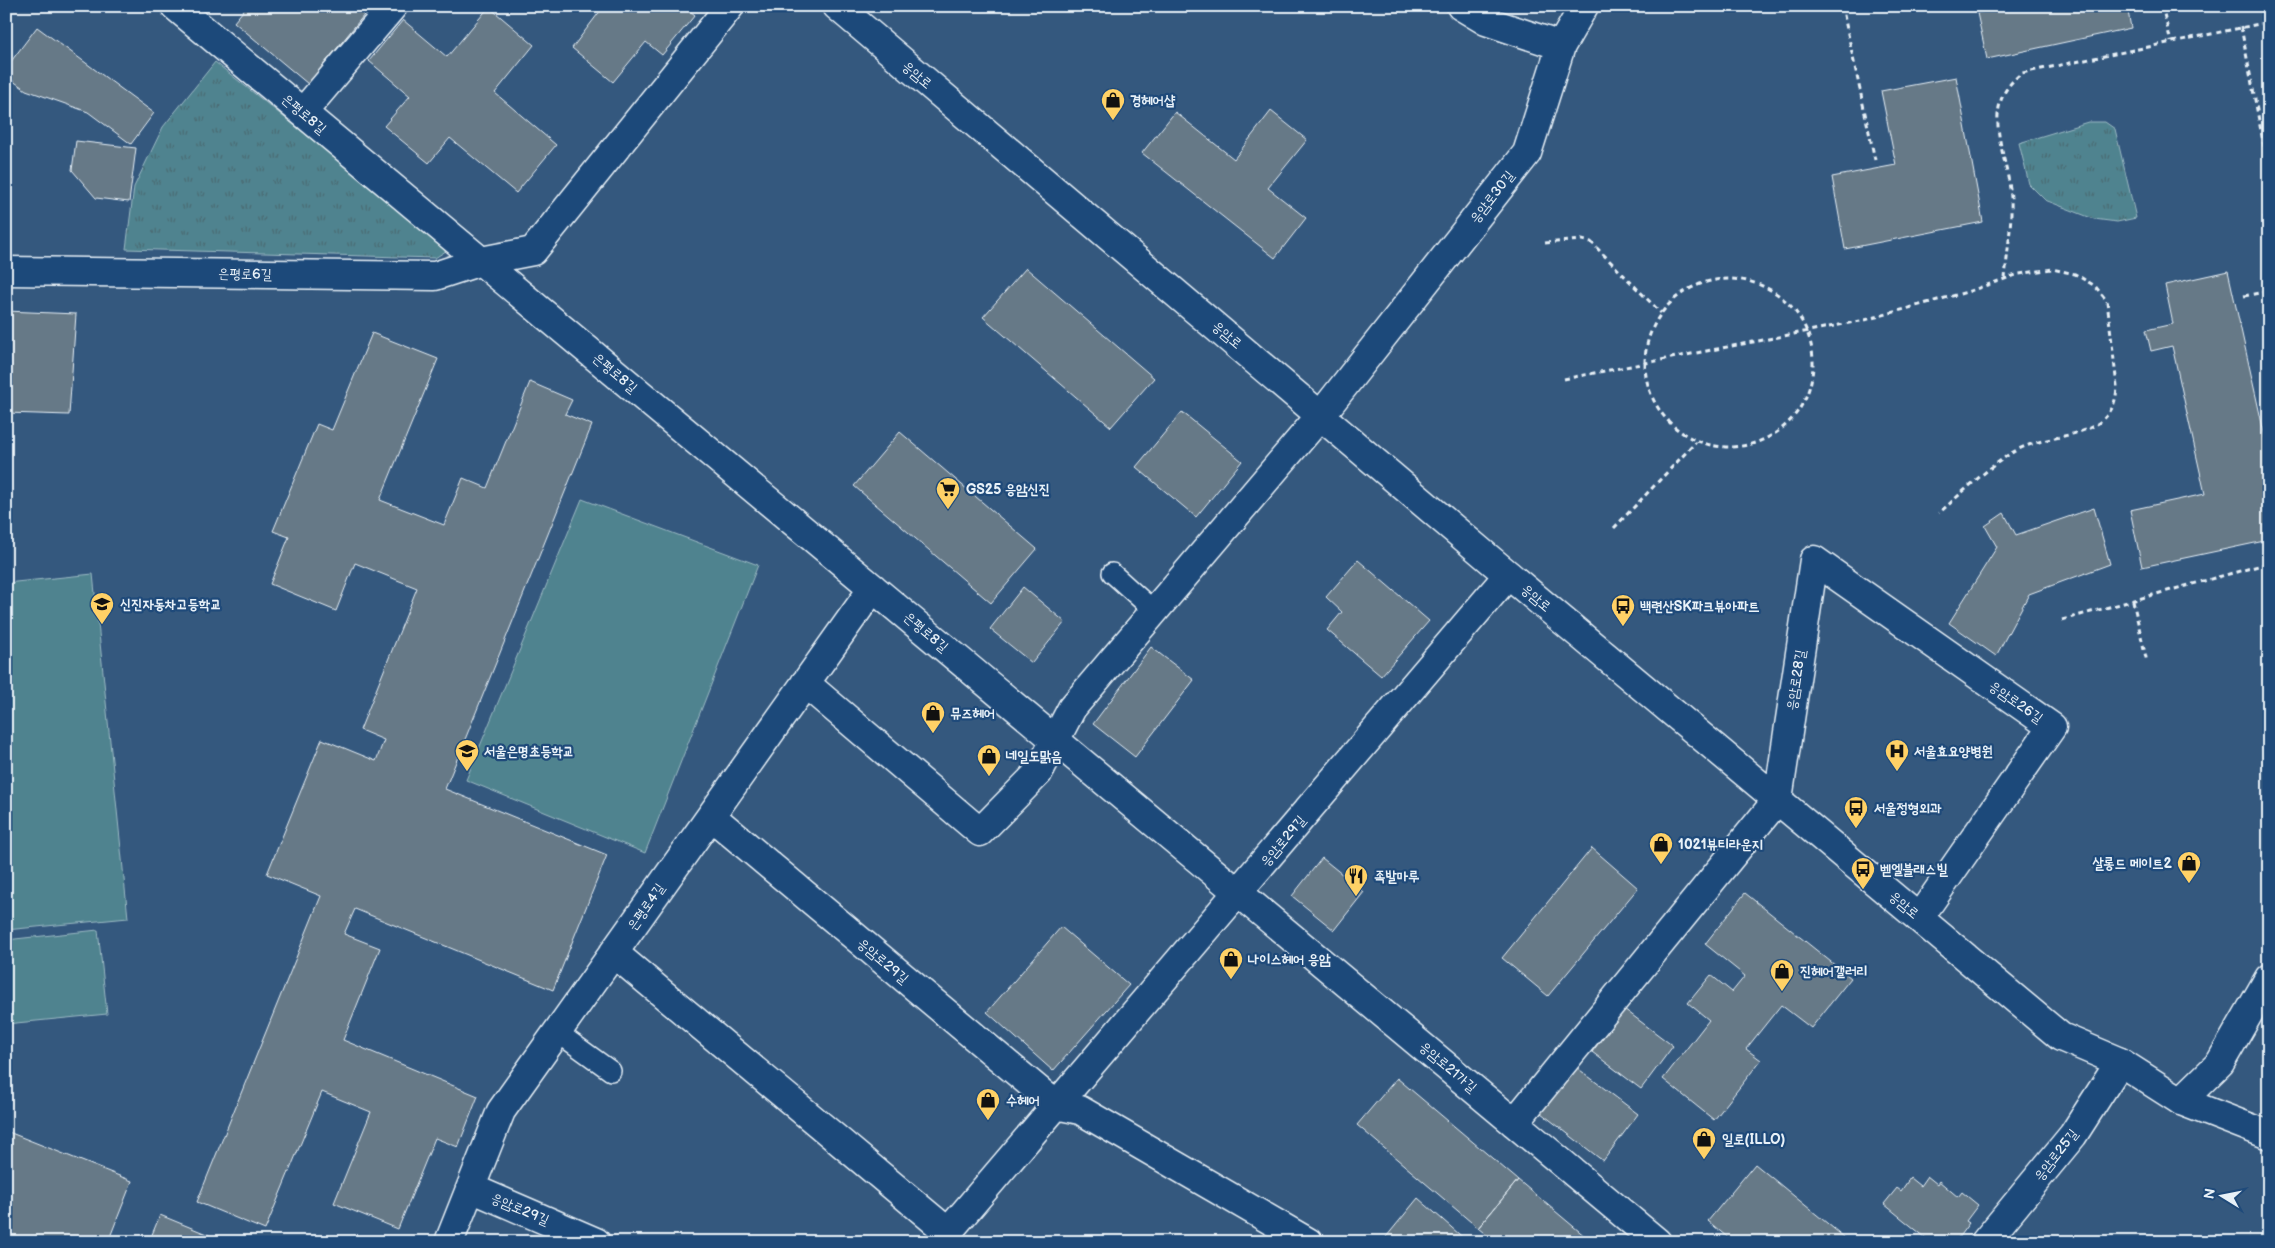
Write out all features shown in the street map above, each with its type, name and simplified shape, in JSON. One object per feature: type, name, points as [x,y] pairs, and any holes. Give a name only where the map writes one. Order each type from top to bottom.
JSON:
[{"type":"street","name":"은평로8길","points":[[175,6],[1238,893]]},
{"type":"street","points":[[302,112],[393,6]]},
{"type":"street","name":"은평로6길","points":[[6,271],[435,276],[481,262],[533,251],[730,6]]},
{"type":"street","name":"응암로","points":[[837,6],[1321,414],[1508,575],[2061,1036],[2120,1062],[2181,1101],[2269,1135]]},
{"type":"street","points":[[1460,6],[1486,21],[1561,46]]},
{"type":"street","name":"응암로30길","points":[[1055,740],[1072,708],[1321,414],[1527,152],[1561,46],[1584,6]]},
{"type":"street","name":"응암로28길","points":[[1778,799],[1814,560]]},
{"type":"street","name":"응암로26길","points":[[1814,560],[2052,727],[1919,918]]},
{"type":"street","name":"응암로29길","points":[[614,953],[945,1237],[1508,575]]},
{"type":"street","name":"은평로4길","points":[[449,1242],[501,1111],[873,588]]},
{"type":"street","points":[[805,683],[980,832],[1038,773],[1055,740]]},
{"type":"street","points":[[1514,1123],[1778,799]]},
{"type":"street","name":"응암로29길","points":[[711,816],[1056,1105],[1080,1110],[1308,1242]]},
{"type":"street","name":"응암로21가길","points":[[1238,893],[1657,1242]]},
{"type":"street","points":[[2181,1101],[2220,1063],[2269,978]]},
{"type":"street","name":"응암로25길","points":[[1985,1242],[2073,1135],[2120,1062]]},
{"type":"street","name":"응암로29길","points":[[471,1188],[596,1242]]},
{"type":"lane","points":[[1112,573],[1154,611]]},
{"type":"lane","points":[[557,1032],[611,1071]]},
{"type":"path","points":[[1842,6],[1875,160]]},
{"type":"path","points":[[2162,6],[2171,42]]},
{"type":"path","points":[[2005,279],[2011,196],[1997,119],[2000,101],[2009,83],[2022,73],[2269,22]]},
{"type":"path","points":[[2240,27],[2267,162]]},
{"type":"path","points":[[1545,243],[1582,240],[1591,242],[1661,313]]},
{"type":"path","points":[[1564,379],[1865,320],[1931,303],[2019,274],[2052,269],[2076,274],[2095,286],[2107,301],[2117,386],[2116,400],[2106,418],[2091,428],[2011,452],[1939,513]]},
{"type":"path","points":[[1737,278],[1765,286],[1789,302],[1807,332],[1814,355],[1812,384],[1800,411],[1780,432],[1754,445],[1725,449],[1696,442],[1674,428],[1657,408],[1646,384],[1644,364],[1650,332],[1661,313],[1684,291],[1708,281],[1737,278]]},
{"type":"path","points":[[2244,296],[2269,292]]},
{"type":"path","points":[[1614,528],[1696,442]]},
{"type":"path","points":[[2062,620],[2269,563]]},
{"type":"path","points":[[2132,600],[2147,662]]},
{"type":"green space","points":[[215,62],[449,249],[435,258],[126,249],[134,187],[163,127]]},
{"type":"green space","points":[[2088,122],[2105,122],[2115,129],[2136,218],[2117,222],[2094,219],[2045,200],[2029,184],[2019,143]]},
{"type":"green space","points":[[582,499],[758,565],[645,853],[466,780]]},
{"type":"green space","points":[[93,574],[128,918],[6,930],[6,583]]},
{"type":"green space","points":[[98,930],[107,1014],[6,1024],[6,940]]},
{"type":"building","points":[[247,6],[353,6],[364,15],[308,84],[234,22]]},
{"type":"building","points":[[604,6],[684,6],[695,15],[662,55],[646,42],[613,82],[572,48]]},
{"type":"building","points":[[2007,6],[2127,6],[2131,28],[1987,59],[1977,13]]},
{"type":"building","points":[[489,7],[534,45],[495,93],[556,145],[516,193],[450,138],[429,163],[384,126],[410,96],[369,61],[403,20],[447,57]]},
{"type":"building","points":[[37,27],[154,113],[131,144],[88,112],[26,90],[6,76],[6,68]]},
{"type":"building","points":[[1956,77],[1983,222],[1845,249],[1832,177],[1896,165],[1881,91]]},
{"type":"building","points":[[1271,111],[1307,140],[1268,188],[1306,218],[1275,258],[1142,153],[1175,112],[1234,159]]},
{"type":"building","points":[[76,141],[136,148],[129,202],[96,198],[72,170]]},
{"type":"building","points":[[2269,215],[2269,242],[2263,216]]},
{"type":"building","points":[[1026,268],[1154,378],[1111,427],[983,317]]},
{"type":"building","points":[[2228,271],[2269,455],[2269,540],[2142,567],[2130,510],[2205,494],[2172,346],[2151,351],[2146,330],[2173,324],[2165,285]]},
{"type":"building","points":[[6,311],[76,314],[69,415],[6,413]]},
{"type":"building","points":[[372,333],[438,359],[380,500],[444,525],[463,478],[487,488],[530,382],[572,400],[565,414],[592,425],[445,789],[607,855],[553,990],[355,909],[344,934],[380,948],[343,1040],[478,1096],[458,1147],[435,1138],[398,1229],[334,1203],[371,1112],[322,1092],[265,1230],[197,1202],[321,896],[267,874],[322,739],[376,761],[384,740],[360,730],[417,588],[355,563],[336,611],[270,584],[289,537],[273,531],[317,424],[332,430]]},
{"type":"building","points":[[1182,412],[1242,461],[1196,517],[1136,467]]},
{"type":"building","points":[[900,432],[1037,549],[991,603],[854,486]]},
{"type":"building","points":[[2094,508],[2110,564],[2029,594],[1996,656],[1949,623],[1997,547],[1985,526],[2004,513],[2016,535]]},
{"type":"building","points":[[1358,560],[1429,621],[1381,676],[1327,630],[1342,612],[1326,597]]},
{"type":"building","points":[[1023,587],[1065,622],[1032,663],[990,629]]},
{"type":"building","points":[[1151,647],[1194,680],[1135,757],[1093,724]]},
{"type":"building","points":[[1592,848],[1638,888],[1548,996],[1502,958]]},
{"type":"building","points":[[1322,858],[1364,892],[1334,930],[1292,896]]},
{"type":"building","points":[[1745,893],[1851,978],[1811,1028],[1781,1005],[1746,1049],[1761,1060],[1714,1120],[1663,1079],[1709,1020],[1688,1003],[1711,975],[1732,992],[1745,976],[1705,944]]},
{"type":"building","points":[[1061,927],[1129,985],[1053,1071],[987,1012]]},
{"type":"building","points":[[1624,1009],[1673,1046],[1641,1089],[1592,1052]]},
{"type":"building","points":[[1576,1067],[1638,1114],[1603,1161],[1541,1113]]},
{"type":"building","points":[[1397,1078],[1518,1180],[1478,1228],[1357,1125]]},
{"type":"building","points":[[6,1131],[132,1181],[108,1242],[6,1242]]},
{"type":"building","points":[[1755,1164],[1850,1242],[1733,1242],[1708,1221]]},
{"type":"building","points":[[1927,1176],[1937,1184],[1939,1181],[1958,1197],[1962,1192],[1978,1205],[1966,1221],[1969,1223],[1955,1242],[1931,1242],[1884,1204],[1897,1188],[1901,1191],[1910,1178],[1920,1186]]},
{"type":"building","points":[[1518,1180],[1592,1242],[1495,1242],[1478,1228]]},
{"type":"building","points":[[1418,1198],[1468,1242],[1382,1242]]},
{"type":"building","points":[[160,1215],[226,1242],[149,1242]]},
{"type":"place","name":"경헤어샵","points":[[1113,121]]},
{"type":"place","name":"GS25 응암신진","points":[[948,510]]},
{"type":"place","name":"신진자동차고등학교","points":[[102,625]]},
{"type":"place","name":"백련산SK파크뷰아파트","points":[[1623,627]]},
{"type":"place","name":"뮤즈헤어","points":[[933,734]]},
{"type":"place","name":"서울은명초등학교","points":[[467,772]]},
{"type":"place","name":"서울효요양병원","points":[[1897,772]]},
{"type":"place","name":"네일도맑음","points":[[989,777]]},
{"type":"place","name":"서울정형외과","points":[[1856,829]]},
{"type":"place","name":"1021뷰티라운지","points":[[1661,865]]},
{"type":"place","name":"살롱드 메이트2","points":[[2189,884]]},
{"type":"place","name":"벧엘블래스빌","points":[[1863,890]]},
{"type":"place","name":"족발마루","points":[[1356,897]]},
{"type":"place","name":"나이스헤어 응암","points":[[1231,980]]},
{"type":"place","name":"진헤어갤러리","points":[[1782,992]]},
{"type":"place","name":"수헤어","points":[[988,1121]]},
{"type":"place","name":"일로(ILLO)","points":[[1704,1160]]}]
